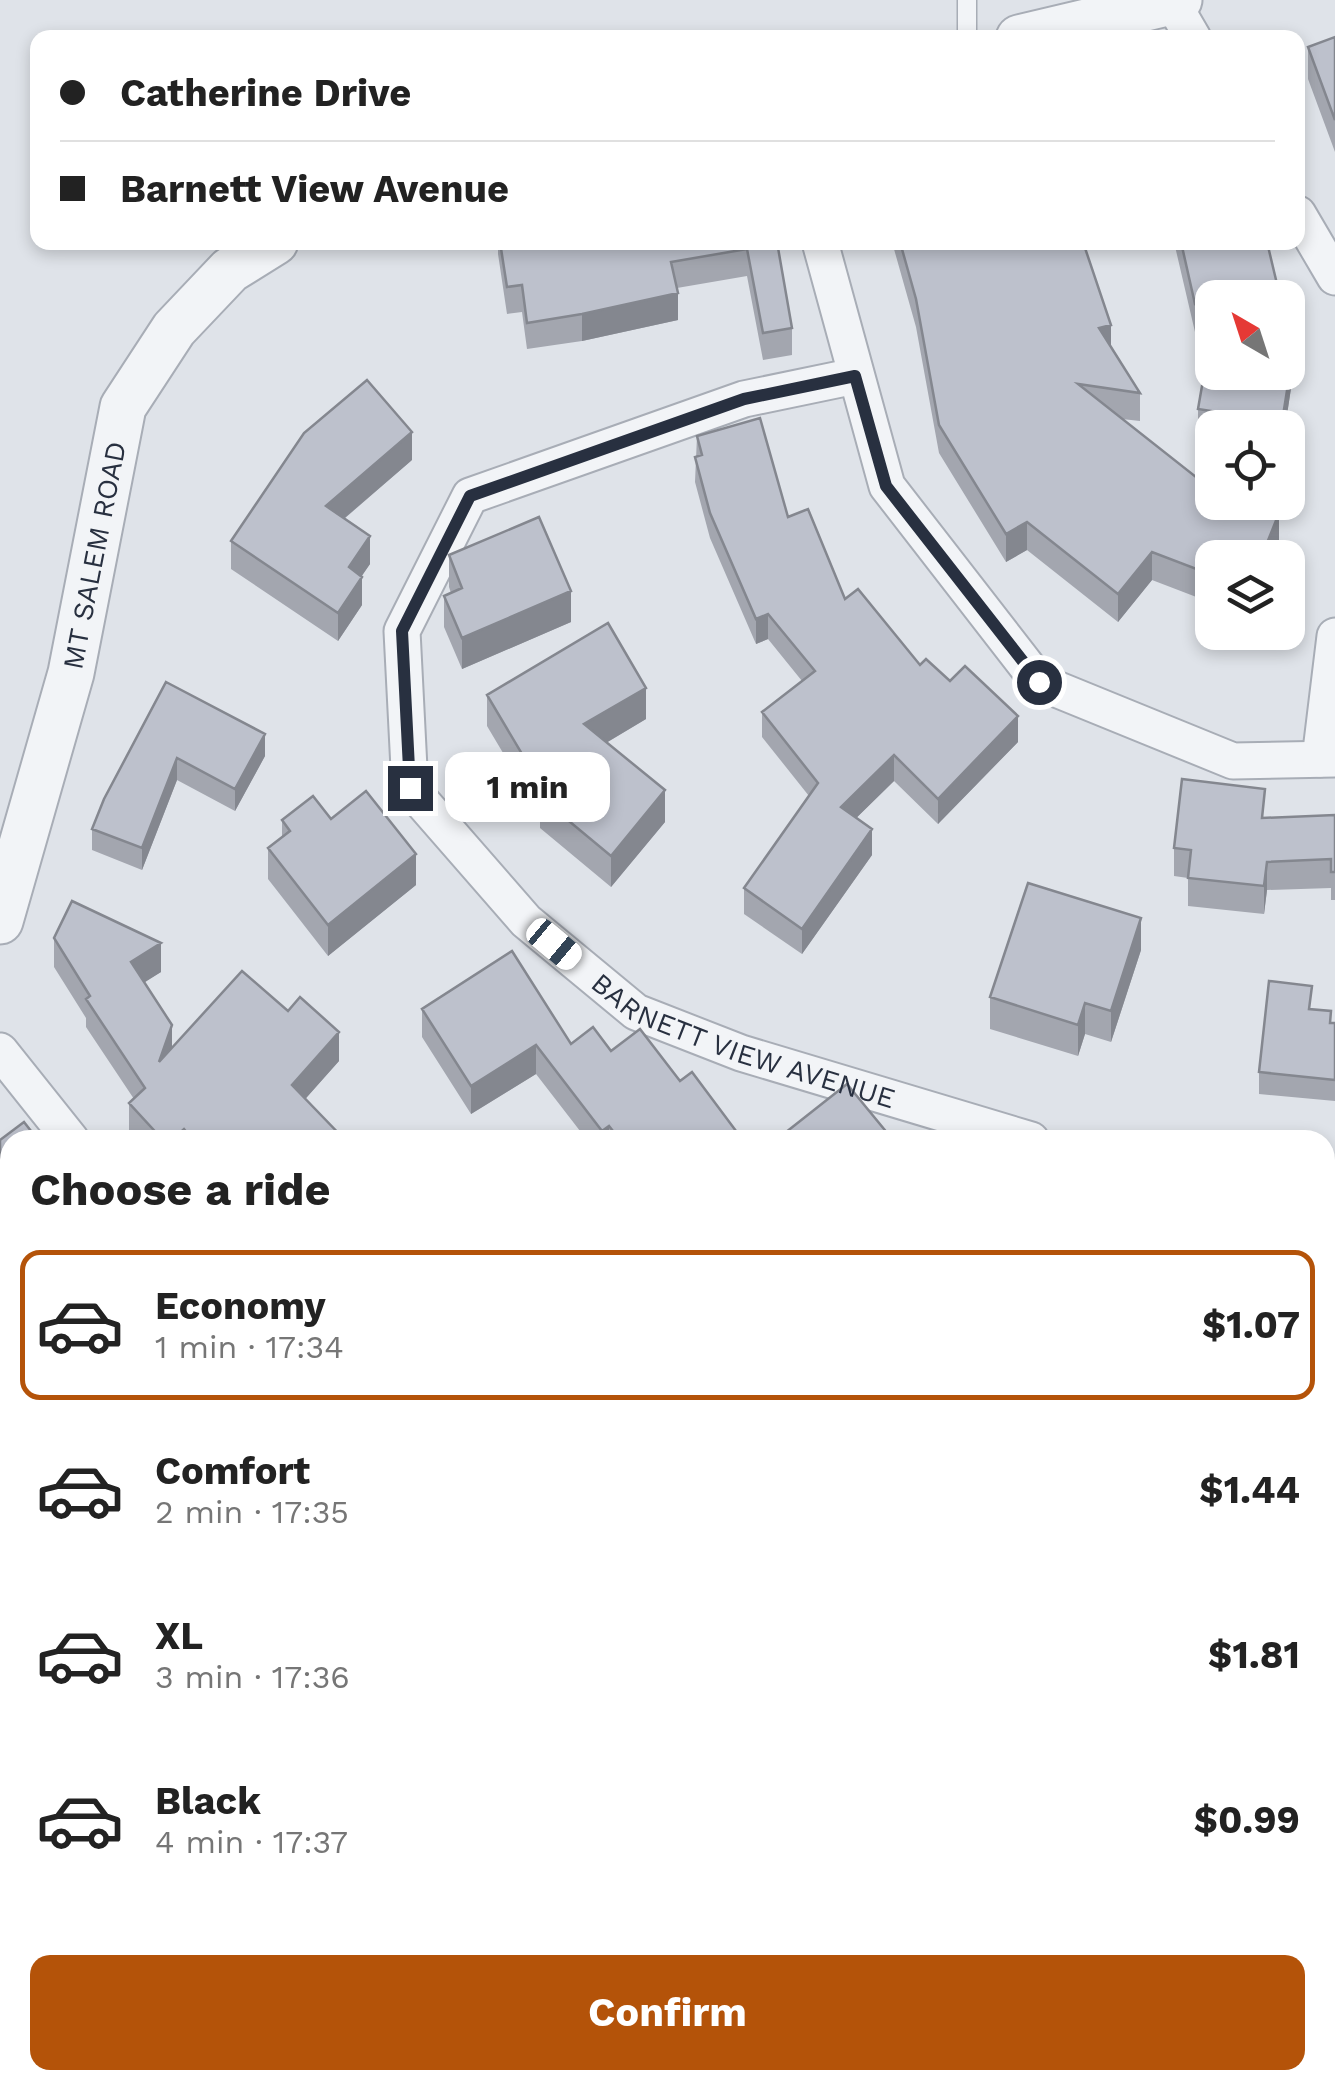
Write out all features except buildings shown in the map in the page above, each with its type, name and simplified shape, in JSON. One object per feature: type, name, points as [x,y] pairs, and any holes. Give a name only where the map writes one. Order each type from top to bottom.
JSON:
[{"type":"street","points":[[1071,30],[1181,13]]},
{"type":"street","points":[[1305,226],[1335,278]]},
{"type":"street","name":"MT SALEM ROAD","points":[[0,921],[72,673],[122,407],[174,328],[230,270],[262,250]]},
{"type":"street","points":[[822,250],[886,486],[1039,682],[1233,761],[1328,759],[1335,636]]},
{"type":"street","name":"BARNETT VIEW AVENUE","points":[[855,376],[744,399],[470,496],[402,631],[410,788],[526,920],[636,1012],[741,1053],[997,1130]]},
{"type":"street","points":[[0,1051],[63,1130]]},
{"type":"lane","points":[[966,30],[967,0]]},
{"type":"route","points":[[410,788],[402,631],[470,496],[744,399],[855,376],[886,486],[1039,682]]}]
